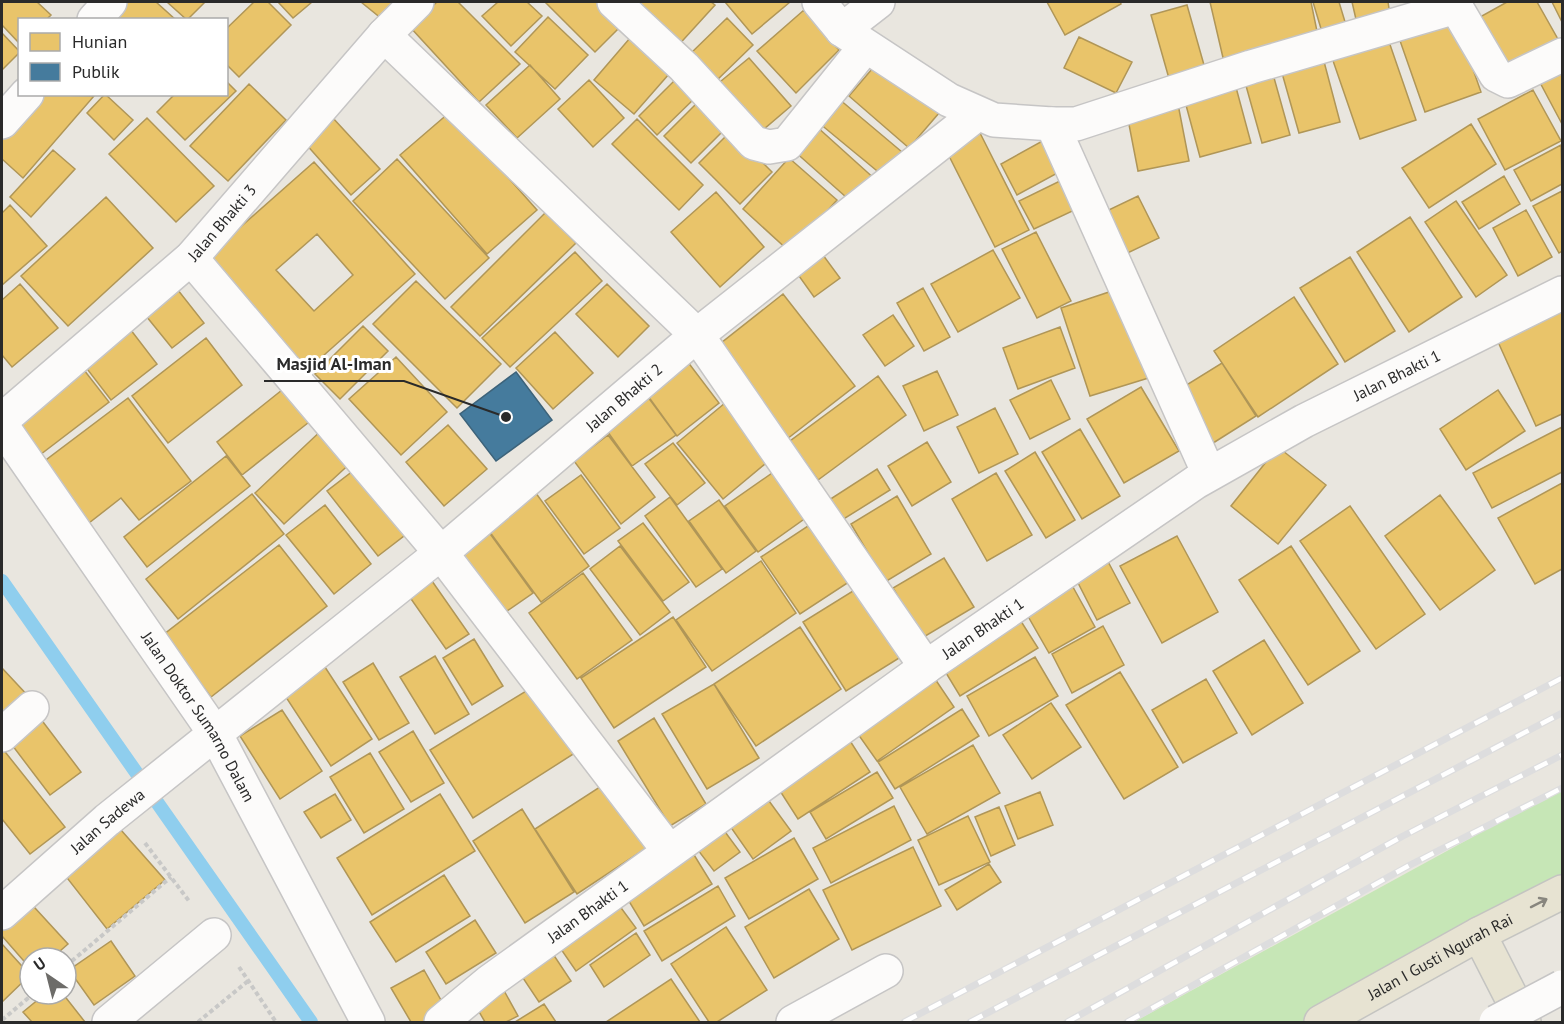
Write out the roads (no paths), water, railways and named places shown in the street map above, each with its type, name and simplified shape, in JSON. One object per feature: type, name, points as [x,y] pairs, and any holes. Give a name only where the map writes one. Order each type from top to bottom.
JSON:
[{"type":"main road","name":"Jalan I Gusti Ngurah Rai","points":[[1321,1023],[1479,934],[1563,892]]},
{"type":"main road","points":[[1479,934],[1524,1023]]},
{"type":"street","points":[[96,18],[110,2]]},
{"type":"street","name":"Jalan Bhakti 3","points":[[2,420],[191,258],[384,35],[417,2]]},
{"type":"street","points":[[614,2],[684,67],[754,143],[769,147],[787,144],[878,2]]},
{"type":"street","points":[[819,2],[853,39],[949,100],[994,120],[1076,124],[1455,4],[1496,75],[1508,81],[1563,55]]},
{"type":"street","points":[[384,35],[697,335],[926,667]]},
{"type":"street","points":[[2,122],[25,96]]},
{"type":"street","name":"Jalan Bhakti 2","points":[[216,735],[441,553],[697,335],[977,114]]},
{"type":"street","points":[[1052,124],[1209,474]]},
{"type":"street","points":[[191,258],[441,553],[669,851]]},
{"type":"street","name":"Jalan Bhakti 1","points":[[441,1023],[489,982],[926,667],[1209,474],[1304,421],[1563,293]]},
{"type":"street","name":"Jalan Doktor Sumarno Dalam","points":[[2,426],[216,735],[368,1023]]},
{"type":"street","points":[[2,735],[32,708]]},
{"type":"street","name":"Jalan Sadewa","points":[[2,913],[107,820],[216,735]]},
{"type":"street","points":[[109,1023],[214,935]]},
{"type":"street","points":[[793,1023],[886,971]]},
{"type":"street","points":[[1496,1023],[1563,987]]},
{"type":"waterway","points":[[2,581],[311,1022]]},
{"type":"railway","points":[[904,1022],[1562,678]]},
{"type":"railway","points":[[970,1022],[1562,713]]},
{"type":"railway","points":[[1067,1022],[1403,836],[1562,755]]},
{"type":"railway","points":[[1127,1022],[1410,865],[1562,788]]},
{"type":"place","name":"Masjid Al-Iman","points":[[506,417]]}]
